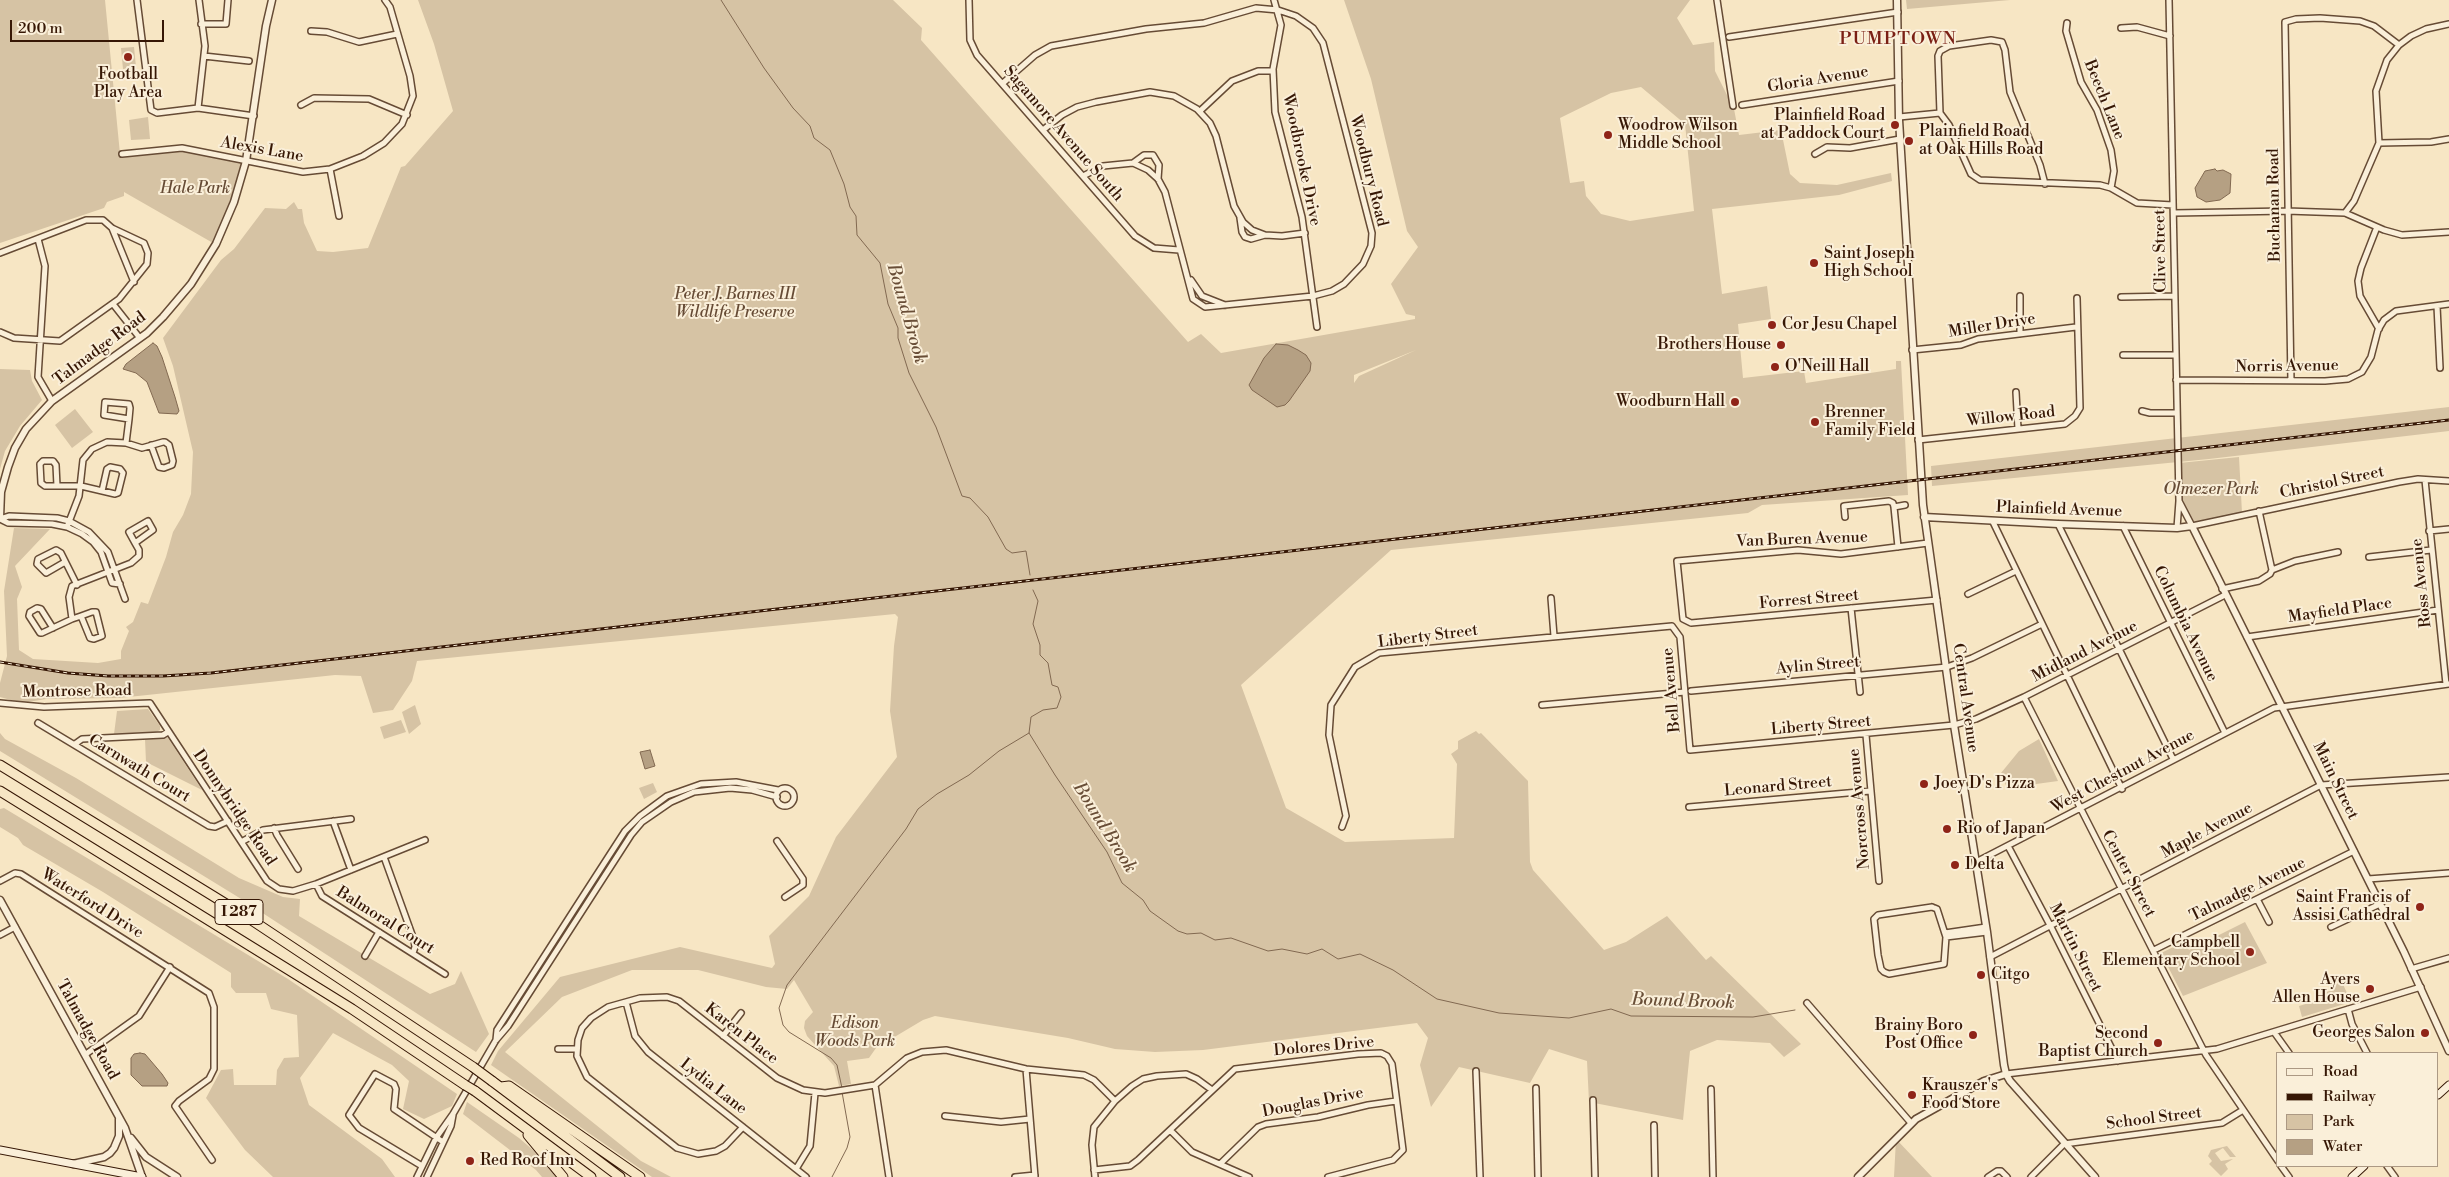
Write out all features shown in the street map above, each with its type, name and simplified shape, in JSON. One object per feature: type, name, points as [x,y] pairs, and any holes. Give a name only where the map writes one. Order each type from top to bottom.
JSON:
[{"type":"highway","name":"I 287","points":[[0,765],[244,916],[473,1067],[620,1177]]},
{"type":"highway","name":"I 287","points":[[0,791],[352,1009],[465,1085],[592,1177]]},
{"type":"highway","points":[[501,1088],[509,1086],[640,1177]]},
{"type":"highway","points":[[512,1118],[563,1177]]},
{"type":"main road","points":[[2439,1094],[2449,1085]]},
{"type":"main road","points":[[0,1150],[142,1177]]},
{"type":"main road","points":[[2352,1177],[2363,1167]]},
{"type":"street","points":[[137,0],[151,110],[157,113],[198,108],[254,116]]},
{"type":"street","points":[[198,108],[205,46],[199,0]]},
{"type":"street","points":[[201,24],[226,24],[228,0]]},
{"type":"street","name":"Talmadge Road","points":[[0,519],[1,493],[14,448],[26,428],[52,401],[163,317],[204,264],[227,220],[246,161],[266,26],[272,0]]},
{"type":"street","name":"Alexis Lane","points":[[122,154],[182,148],[302,172],[330,170],[352,162],[374,150],[393,134],[407,115],[413,96],[412,86],[390,7],[385,0]]},
{"type":"street","name":"Sagamore Avenue South","points":[[969,0],[969,24],[972,47],[1135,236],[1154,248],[1179,250]]},
{"type":"street","name":"Woodbrooke Drive","points":[[1274,0],[1281,25],[1273,70],[1275,112],[1304,233],[1317,327]]},
{"type":"street","points":[[1717,0],[1733,106]]},
{"type":"street","name":"Central Avenue","points":[[1897,0],[1900,140],[1924,517],[1954,725],[1987,929],[2006,1074]]},
{"type":"street","name":"Clive Street","points":[[2169,0],[2179,501],[2177,528]]},
{"type":"street","name":"Woodbury Road","points":[[1003,83],[1035,54],[1051,46],[1146,29],[1204,23],[1256,8],[1278,10],[1304,21],[1318,34],[1322,43],[1372,233],[1368,256],[1344,284],[1332,291],[1313,296],[1210,308],[1196,302],[1179,250],[1165,192],[1158,180],[1159,165],[1153,155],[1144,155],[1133,163]]},
{"type":"street","points":[[1729,37],[1898,12]]},
{"type":"street","name":"Buchanan Road","points":[[2291,381],[2285,22],[2290,20],[2345,19],[2374,26],[2399,45]]},
{"type":"street","name":"Beech Lane","points":[[2067,23],[2066,31],[2081,82],[2097,110],[2111,150],[2114,171],[2111,188]]},
{"type":"street","points":[[2345,213],[2354,201],[2379,143],[2376,91],[2387,60],[2399,45],[2411,36],[2426,29],[2449,24]]},
{"type":"street","points":[[2121,28],[2137,27],[2170,36]]},
{"type":"street","points":[[311,32],[327,32],[359,42],[397,34]]},
{"type":"street","points":[[2045,184],[2040,166],[2010,92],[2005,50],[2002,42],[1991,40],[1949,46],[1940,50],[1938,56],[1940,113],[1949,125],[1968,168],[1976,178],[1987,181],[2045,184],[2100,185],[2111,188],[2137,203],[2174,205]]},
{"type":"street","points":[[204,56],[249,61]]},
{"type":"street","points":[[1200,111],[1232,81],[1258,70],[1273,70]]},
{"type":"street","name":"Gloria Avenue","points":[[1742,105],[1899,80]]},
{"type":"street","points":[[1043,130],[1062,115],[1077,107],[1150,92],[1174,96],[1200,111],[1216,136],[1234,206],[1240,217],[1252,230],[1265,235],[1282,236],[1304,233]]},
{"type":"street","points":[[301,105],[314,98],[369,99],[380,102],[407,115]]},
{"type":"street","points":[[1900,117],[1940,113]]},
{"type":"street","points":[[2379,143],[2431,142],[2449,139]]},
{"type":"street","points":[[1815,154],[1827,147],[1850,148],[1900,140]]},
{"type":"street","points":[[1084,176],[1103,166],[1133,163],[1148,170],[1158,180]]},
{"type":"street","points":[[330,170],[339,216]]},
{"type":"street","points":[[2174,214],[2287,211],[2345,213],[2377,227],[2402,235],[2449,232]]},
{"type":"street","points":[[1240,217],[1242,232],[1245,237],[1252,239],[1265,235]]},
{"type":"street","points":[[0,253],[86,220],[103,220],[112,228],[144,243],[148,253],[147,264],[134,282],[113,304],[60,341],[14,338],[0,332]]},
{"type":"street","points":[[2377,227],[2360,268],[2358,282],[2360,296],[2379,328],[2384,320],[2396,311],[2449,304]]},
{"type":"street","points":[[112,228],[134,282]]},
{"type":"street","points":[[38,239],[45,266],[38,377],[52,401]]},
{"type":"street","points":[[1187,273],[1202,296],[1226,306]]},
{"type":"street","points":[[2020,296],[2020,334]]},
{"type":"street","points":[[2121,297],[2174,296]]},
{"type":"street","name":"Willow Road","points":[[1918,440],[2065,424],[2076,416],[2080,408],[2076,327],[2077,298]]},
{"type":"street","points":[[113,304],[139,337]]},
{"type":"street","points":[[2437,306],[2440,368]]},
{"type":"street","name":"Miller Drive","points":[[1912,350],[1961,345],[1978,339],[2076,327]]},
{"type":"street","name":"Norris Avenue","points":[[2176,380],[2291,381],[2348,379],[2362,372],[2371,357],[2379,328]]},
{"type":"street","points":[[2123,355],[2176,355]]},
{"type":"street","points":[[2016,392],[2018,428]]},
{"type":"street","points":[[126,443],[129,419],[129,404],[105,402],[104,415],[129,419]]},
{"type":"street","points":[[2142,411],[2150,413],[2176,413]]},
{"type":"street","points":[[68,524],[81,486],[84,460],[92,449],[107,442],[126,443],[142,448],[151,445],[167,442],[173,461],[172,465],[164,468],[158,467],[151,445]]},
{"type":"street","points":[[57,486],[56,465],[53,461],[43,461],[40,464],[41,483],[45,486],[57,486],[81,486],[102,491],[115,494],[118,493],[123,473],[120,469],[110,467],[107,469],[102,491]]},
{"type":"street","name":"Ross Avenue","points":[[2425,480],[2431,550],[2447,684]]},
{"type":"street","name":"Christol Street","points":[[2192,526],[2399,482],[2449,481]]},
{"type":"street","points":[[1845,517],[1844,506],[1889,501],[1893,503],[1898,547]]},
{"type":"street","name":"Clive Street","points":[[2179,501],[2192,526]]},
{"type":"street","points":[[1894,507],[1905,506]]},
{"type":"street","points":[[2258,511],[2272,570]]},
{"type":"street","name":"Plainfield Avenue","points":[[1924,517],[1993,522],[2177,528],[2192,526]]},
{"type":"street","points":[[0,519],[8,523],[68,524],[89,532],[108,552],[125,599]]},
{"type":"street","points":[[72,619],[69,596],[72,586],[131,563],[139,556],[130,532],[145,521],[151,524],[153,530],[151,534],[135,543]]},
{"type":"street","points":[[1993,522],[2122,789]]},
{"type":"street","points":[[68,524],[93,542],[101,552],[112,583],[120,584]]},
{"type":"street","points":[[2058,524],[2173,759]]},
{"type":"street","name":"Columbia Avenue","points":[[2123,526],[2225,733]]},
{"type":"street","name":"Main Street","points":[[2192,526],[2368,879],[2449,1051]]},
{"type":"street","points":[[2429,531],[2449,528]]},
{"type":"street","name":"Van Buren Avenue","points":[[1685,621],[1683,618],[1677,561],[1798,550],[1841,554],[1928,543]]},
{"type":"street","points":[[66,562],[46,573],[37,564],[38,559],[56,550],[61,553],[66,562],[78,585]]},
{"type":"street","points":[[2369,557],[2431,550]]},
{"type":"street","name":"Midland Avenue","points":[[1954,725],[1976,719],[2024,697],[2171,624],[2224,592],[2258,581],[2270,574],[2272,570],[2295,561],[2338,552]]},
{"type":"street","points":[[1968,594],[2016,571]]},
{"type":"street","points":[[1551,598],[1554,636]]},
{"type":"street","name":"Forrest Street","points":[[1685,621],[1691,623],[1937,600]]},
{"type":"street","points":[[53,628],[42,609],[37,608],[30,612],[29,616],[39,633],[53,628],[72,619],[92,612],[97,613],[102,636],[94,639],[90,638],[81,616]]},
{"type":"street","points":[[1851,608],[1860,692]]},
{"type":"street","name":"Mayfield Place","points":[[2247,636],[2438,610]]},
{"type":"street","name":"Aylin Street","points":[[1691,691],[1947,667],[1972,658],[2042,624]]},
{"type":"street","name":"Liberty Street","points":[[1342,827],[1346,816],[1329,735],[1331,705],[1336,694],[1355,667],[1371,656],[1388,652],[1668,625],[1676,628]]},
{"type":"street","name":"Bell Avenue","points":[[1676,628],[1680,637],[1690,750]]},
{"type":"street","name":"West Chestnut Avenue","points":[[1976,862],[2122,789],[2173,759],[2274,708],[2447,684]]},
{"type":"street","points":[[1542,705],[1685,692]]},
{"type":"street","name":"Center Street","points":[[2024,697],[2154,950],[2204,1052],[2276,1157]]},
{"type":"street","name":"Montrose Road","points":[[0,703],[44,707],[150,703],[168,732]]},
{"type":"street","name":"Carnwath Court","points":[[38,723],[209,826],[215,827],[228,820]]},
{"type":"street","name":"Liberty Street","points":[[1690,750],[1866,735],[1954,725]]},
{"type":"street","points":[[75,744],[82,739],[163,735],[168,732]]},
{"type":"street","name":"Donnybridge Road","points":[[168,732],[243,841],[267,881],[279,889],[293,891],[316,884],[425,840]]},
{"type":"street","name":"Norcross Avenue","points":[[1866,735],[1879,880]]},
{"type":"street","name":"Maple Avenue","points":[[1990,957],[2123,890],[2321,785],[2449,777]]},
{"type":"street","points":[[496,1040],[497,1030],[626,830],[651,807],[667,796],[693,786],[736,782],[778,790],[790,790],[794,797],[791,804],[785,806],[780,804],[777,797],[778,790]]},
{"type":"street","points":[[417,1177],[436,1138],[453,1114],[496,1040],[508,1026],[631,835],[656,811],[694,792],[730,788],[752,790],[777,797]]},
{"type":"street","name":"Leonard Street","points":[[1689,808],[1870,791]]},
{"type":"street","points":[[243,841],[263,830],[351,819]]},
{"type":"street","points":[[334,821],[351,870]]},
{"type":"street","points":[[274,828],[298,869]]},
{"type":"street","points":[[777,841],[803,879],[803,884],[785,897]]},
{"type":"street","name":"Martin Street","points":[[2008,846],[2051,926],[2118,1061]]},
{"type":"street","name":"Talmadge Avenue","points":[[2154,950],[2354,852]]},
{"type":"street","points":[[384,857],[414,940],[416,948],[413,953]]},
{"type":"street","points":[[2368,879],[2449,873]]},
{"type":"street","name":"Waterford Drive","points":[[0,882],[11,875],[21,874],[205,989],[213,1003],[214,1069],[209,1079],[175,1106],[212,1160]]},
{"type":"street","name":"Balmoral Court","points":[[316,884],[322,896],[445,974]]},
{"type":"street","points":[[2257,899],[2269,922]]},
{"type":"street","name":"Talmadge Road","points":[[0,900],[125,1128],[142,1177]]},
{"type":"street","points":[[2331,927],[2380,904]]},
{"type":"street","points":[[1932,907],[1937,909],[1946,935],[1946,960],[1941,966],[1889,974],[1881,969],[1873,924],[1878,915],[1932,907]]},
{"type":"street","points":[[0,935],[15,928]]},
{"type":"street","points":[[1946,935],[1987,929]]},
{"type":"street","points":[[365,956],[379,932]]},
{"type":"street","points":[[2412,969],[2449,958]]},
{"type":"street","points":[[86,1054],[139,1016],[170,967]]},
{"type":"street","points":[[1858,1177],[1911,1123],[1941,1104],[1984,1081],[2006,1074],[2204,1052],[2420,987]]},
{"type":"street","name":"Karen Place","points":[[577,1049],[582,1028],[591,1018],[608,1008],[626,1002],[657,996],[673,999],[784,1083],[815,1093],[844,1091],[875,1085]]},
{"type":"street","name":"Lydia Lane","points":[[626,1002],[636,1036],[641,1045],[806,1177]]},
{"type":"street","points":[[1807,1003],[1911,1123]]},
{"type":"street","points":[[2348,1009],[2356,1033],[2366,1052]]},
{"type":"street","points":[[724,1036],[740,1013]]},
{"type":"street","points":[[2274,1032],[2288,1052]]},
{"type":"street","points":[[558,1049],[577,1049],[579,1063],[587,1077],[677,1148],[698,1154],[716,1152],[726,1146],[743,1127]]},
{"type":"street","points":[[889,1177],[875,1085],[900,1062],[914,1054],[930,1050],[946,1050],[1026,1069],[1084,1076],[1094,1080],[1115,1101]]},
{"type":"street","name":"Dolores Drive","points":[[1094,1170],[1130,1166],[1235,1069],[1245,1066],[1381,1053],[1387,1056],[1392,1064],[1403,1150],[1393,1160],[1348,1175],[1328,1177]]},
{"type":"street","points":[[1015,1177],[1035,1176],[1026,1069]]},
{"type":"street","points":[[1476,1070],[1480,1177]]},
{"type":"street","points":[[422,1166],[359,1128],[349,1115],[375,1074],[394,1084],[397,1093],[394,1109],[444,1142]]},
{"type":"street","points":[[1095,1177],[1092,1136],[1094,1127],[1115,1101],[1144,1079],[1173,1074],[1186,1074],[1197,1078],[1212,1090]]},
{"type":"street","points":[[2006,1074],[2094,1177]]},
{"type":"street","points":[[1536,1088],[1538,1177]]},
{"type":"street","points":[[1710,1089],[1713,1177]]},
{"type":"street","points":[[796,1169],[810,1146],[815,1093]]},
{"type":"street","points":[[1593,1100],[1596,1177]]},
{"type":"street","name":"Douglas Drive","points":[[1220,1164],[1258,1126],[1318,1117],[1368,1105],[1396,1101]]},
{"type":"street","name":"School Street","points":[[2064,1144],[2222,1123],[2243,1110]]},
{"type":"street","points":[[427,1177],[444,1142],[453,1114]]},
{"type":"street","points":[[73,1164],[104,1157],[114,1148],[119,1136],[118,1115]]},
{"type":"street","points":[[945,1116],[1001,1122],[1030,1119]]},
{"type":"street","points":[[1654,1125],[1656,1177]]},
{"type":"street","points":[[125,1128],[146,1157],[177,1177]]},
{"type":"street","points":[[1170,1130],[1192,1152],[1249,1177]]},
{"type":"street","points":[[2031,1177],[2064,1144]]},
{"type":"street","points":[[110,1171],[120,1177]]},
{"type":"street","points":[[1988,1177],[1997,1171],[2001,1171],[2007,1177]]},
{"type":"green space","name":"Hale Park","points":[[0,0],[105,0],[120,154],[174,148],[246,161],[213,243],[124,192],[124,196],[107,202],[104,208],[0,243]]},
{"type":"green space","name":"Peter J. Barnes III Wildlife Preserve","points":[[418,0],[893,0],[922,28],[921,40],[1188,342],[1201,334],[1221,353],[1415,319],[1415,316],[1406,314],[1391,284],[1418,247],[1407,231],[1371,79],[1344,0],[1690,0],[1677,18],[1693,45],[1714,42],[1715,71],[1734,109],[1739,135],[1781,130],[1790,174],[1800,183],[1837,185],[1891,173],[1892,181],[1839,195],[1712,209],[1722,294],[1767,286],[1771,319],[1738,324],[1743,378],[1804,371],[1806,383],[1896,369],[1896,361],[1901,361],[1908,495],[1762,505],[1748,513],[1391,550],[1241,685],[1286,808],[1345,842],[1454,838],[1457,764],[1451,754],[1458,749],[1458,741],[1476,731],[1479,734],[1481,733],[1528,781],[1530,862],[1533,870],[1604,950],[1626,942],[1667,916],[1706,960],[1711,956],[1801,1044],[1784,1057],[1770,1043],[1717,1040],[1690,1051],[1683,1120],[1589,1102],[1587,1061],[1549,1049],[1530,1083],[1459,1067],[1431,1107],[1420,1065],[1428,1038],[1417,1023],[1203,1050],[1155,1052],[1115,1049],[1068,1038],[935,1016],[923,1020],[876,1048],[869,1058],[847,1061],[851,1084],[839,1086],[834,1066],[807,1036],[804,1028],[805,1021],[813,1012],[794,980],[787,989],[766,987],[698,970],[632,970],[562,997],[505,1052],[641,1161],[671,1177],[652,1177],[491,1065],[498,1051],[560,977],[680,947],[772,968],[775,964],[769,936],[809,896],[836,837],[897,757],[890,711],[894,646],[898,617],[895,614],[417,661],[412,681],[393,710],[373,713],[361,676],[335,675],[119,698],[46,699],[22,703],[0,697],[0,683],[7,656],[4,591],[14,528],[50,529],[15,566],[22,587],[17,599],[19,650],[33,659],[98,663],[121,659],[121,651],[129,631],[126,627],[133,622],[141,602],[148,604],[166,557],[173,532],[183,515],[191,494],[193,452],[173,366],[163,338],[221,260],[234,249],[265,208],[286,209],[294,202],[298,209],[302,209],[304,223],[317,251],[333,252],[368,248],[401,167],[405,166],[453,111],[434,44]],"holes":[[[1641,87],[1685,124],[1694,211],[1630,221],[1601,214],[1586,196],[1584,181],[1570,183],[1560,118],[1611,93]],[[1416,350],[1359,376],[1354,383],[1354,375]]]},
{"type":"green space","points":[[1906,0],[2010,0],[1907,9]]},
{"type":"green space","name":"Football Play Area","points":[[134,47],[136,67],[123,69],[121,48]]},
{"type":"green space","points":[[148,117],[150,139],[131,140],[129,120]]},
{"type":"green space","points":[[0,369],[30,370],[32,381],[42,400],[20,426],[5,451],[0,469]]},
{"type":"green space","points":[[2449,407],[2449,431],[2209,459],[1932,486],[1931,466]]},
{"type":"green space","points":[[75,409],[93,432],[72,448],[55,425]]},
{"type":"green space","name":"Olmezer Park","points":[[2239,457],[2242,513],[2193,524],[2182,498],[2179,463]]},
{"type":"green space","points":[[415,705],[421,724],[409,734],[402,712]]},
{"type":"green space","points":[[148,709],[160,726],[160,730],[156,732],[114,734],[117,711]]},
{"type":"green space","points":[[401,720],[406,732],[384,739],[380,727]]},
{"type":"green space","points":[[0,733],[5,739],[76,778],[239,878],[283,897],[300,899],[299,916],[430,994],[455,984],[461,971],[489,1034],[476,1052],[238,897],[0,751]]},
{"type":"green space","points":[[168,738],[202,790],[146,762],[145,739]]},
{"type":"green space","points":[[2039,739],[2058,781],[2007,788],[2001,773],[2019,751]]},
{"type":"green space","points":[[653,783],[657,792],[644,799],[639,788]]},
{"type":"green space","points":[[4,808],[288,979],[457,1094],[452,1106],[424,1119],[403,1109],[409,1081],[392,1065],[333,1033],[300,1078],[309,1105],[382,1159],[395,1177],[273,1177],[245,1150],[206,1098],[221,1070],[233,1069],[234,1085],[276,1085],[277,1070],[284,1058],[299,1057],[297,1015],[271,1009],[266,993],[236,993],[231,987],[231,973],[103,892],[23,845],[18,838],[0,827],[0,809]]},
{"type":"green space","points":[[2245,922],[2267,963],[2183,996],[2161,953],[2184,942],[2189,950]]},
{"type":"green space","points":[[2342,982],[2351,1002],[2302,1017],[2299,1006],[2322,999],[2321,993],[2334,990],[2333,985]]},
{"type":"green space","points":[[467,1102],[519,1138],[540,1156],[558,1177],[542,1177],[536,1170],[463,1114]]},
{"type":"green space","points":[[1896,1139],[1932,1177],[1894,1177]]},
{"type":"green space","points":[[2227,1146],[2236,1157],[2230,1157],[2223,1148],[2215,1153],[2221,1161],[2233,1159],[2225,1164],[2228,1169],[2221,1176],[2209,1164],[2212,1161],[2208,1156],[2211,1150]]},
{"type":"water","points":[[2215,169],[2231,174],[2230,193],[2220,200],[2206,202],[2197,197],[2195,188],[2205,171]]},
{"type":"water","points":[[153,343],[157,346],[162,357],[179,411],[177,414],[159,413],[147,382],[136,373],[123,369],[126,364]]},
{"type":"water","points":[[1276,344],[1288,345],[1298,350],[1306,355],[1311,363],[1310,371],[1289,401],[1285,405],[1277,407],[1252,390],[1249,385],[1264,358]]},
{"type":"water","points":[[650,750],[655,766],[645,769],[640,752]]},
{"type":"water","points":[[134,1054],[145,1054],[162,1074],[168,1083],[167,1086],[142,1086],[131,1075],[131,1058]]},
{"type":"waterway","name":"Bound Brook","points":[[721,0],[764,68],[793,108],[810,126],[814,138],[830,150],[844,184],[850,207],[856,216],[857,235],[880,263],[888,304],[898,328],[898,338],[909,373],[936,427],[962,496],[970,498],[988,517],[1006,549],[1012,553],[1026,551],[1030,575]]},
{"type":"waterway","name":"Bound Brook","points":[[1033,590],[1038,601],[1033,624],[1040,645],[1040,655],[1048,663],[1052,685],[1058,687],[1061,697],[1057,708],[1043,710],[1031,717],[1029,733],[1107,852],[1122,883],[1143,900],[1150,911],[1178,931],[1187,934],[1201,933],[1215,940],[1231,938],[1268,951],[1282,949],[1307,954],[1322,949],[1338,959],[1360,954],[1393,970],[1437,999],[1499,1013],[1569,1018],[1611,1009],[1631,1016],[1753,1017],[1795,1010]]},
{"type":"waterway","points":[[842,1088],[837,1065],[831,1058],[789,1032],[783,1025],[779,1008],[787,985],[906,829],[918,809],[937,794],[969,775],[999,751],[1029,733]]},
{"type":"waterway","points":[[832,1177],[847,1148],[850,1137],[842,1092]]},
{"type":"railway","points":[[0,662],[68,673],[108,676],[163,676],[211,673],[2449,420]]},
{"type":"place","name":"Football Play Area","points":[[128,57]]},
{"type":"place","name":"Plainfield Road at Paddock Court","points":[[1895,125]]},
{"type":"place","name":"Woodrow Wilson Middle School","points":[[1608,135]]},
{"type":"place","name":"Plainfield Road at Oak Hills Road","points":[[1909,141]]},
{"type":"place","name":"Saint Joseph High School","points":[[1814,263]]},
{"type":"place","name":"Cor Jesu Chapel","points":[[1772,325]]},
{"type":"place","name":"Brothers House","points":[[1781,345]]},
{"type":"place","name":"O'Neill Hall","points":[[1775,367]]},
{"type":"place","name":"Woodburn Hall","points":[[1735,402]]},
{"type":"place","name":"Brenner Family Field","points":[[1815,422]]},
{"type":"place","name":"Joey D's Pizza","points":[[1924,784]]},
{"type":"place","name":"Rio of Japan","points":[[1947,829]]},
{"type":"place","name":"Delta","points":[[1955,865]]},
{"type":"place","name":"Saint Francis of Assisi Cathedral","points":[[2420,907]]},
{"type":"place","name":"Campbell Elementary School","points":[[2250,952]]},
{"type":"place","name":"Citgo","points":[[1981,975]]},
{"type":"place","name":"Ayers Allen House","points":[[2370,989]]},
{"type":"place","name":"Georges Salon","points":[[2425,1033]]},
{"type":"place","name":"Brainy Boro Post Office","points":[[1973,1035]]},
{"type":"place","name":"Second Baptist Church","points":[[2158,1043]]},
{"type":"place","name":"Krauszer's Food Store","points":[[1912,1095]]},
{"type":"place","name":"Red Roof Inn","points":[[470,1161]]},
{"type":"district","name":"PUMPTOWN","points":[[1898,40]]},
{"type":"park label","name":"Edison Woods Park","points":[[855,1033]]}]
